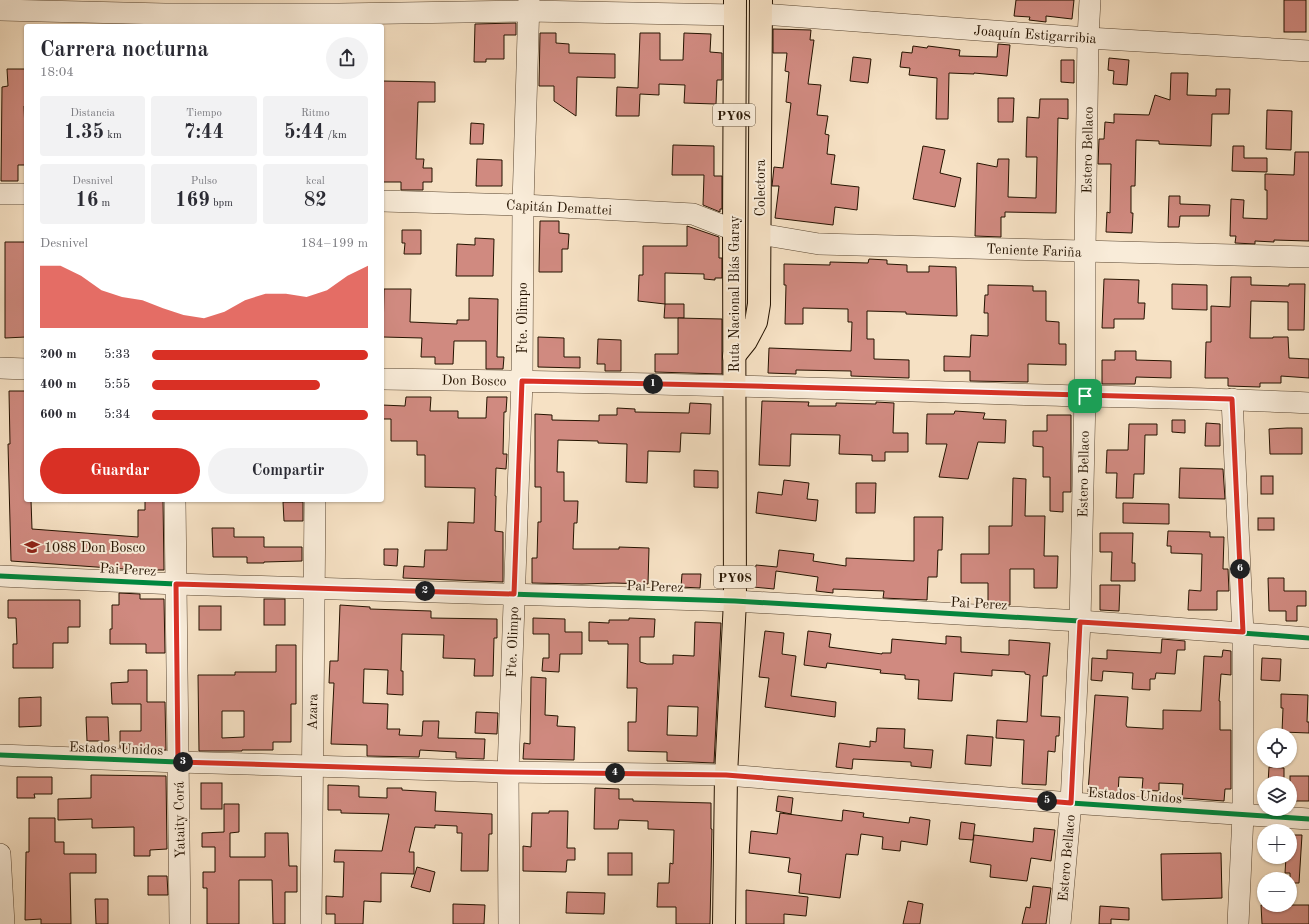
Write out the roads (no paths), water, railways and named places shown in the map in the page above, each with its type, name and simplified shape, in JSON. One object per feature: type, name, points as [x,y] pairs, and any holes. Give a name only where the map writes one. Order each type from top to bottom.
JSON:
[{"type":"main road","name":"Ruta Nacional Blás Garay","points":[[724,924],[726,775],[735,601],[735,7]]},
{"type":"main road","name":"Colectora","points":[[734,356],[746,341],[756,322],[759,304],[761,7]]},
{"type":"street","name":"Estero Bellaco","points":[[1060,924],[1071,803],[1080,622],[1085,396],[1085,251],[1088,38],[1090,0]]},
{"type":"street","points":[[0,10],[165,13],[339,13],[529,6],[735,7]]},
{"type":"street","name":"Fte. Olimpo","points":[[508,924],[508,772],[522,381],[523,205],[529,6]]},
{"type":"street","name":"Joaquín Estigarribia","points":[[761,7],[1088,38],[1309,51]]},
{"type":"street","points":[[0,194],[24,194]]},
{"type":"street","name":"Capitán Demattei","points":[[384,201],[523,205],[693,214],[734,230]]},
{"type":"street","name":"Teniente Fariña","points":[[760,234],[820,244],[1309,257]]},
{"type":"street","points":[[0,368],[24,369]]},
{"type":"street","name":"Don Bosco","points":[[384,379],[734,386],[1232,399],[1309,403]]},
{"type":"street","points":[[1232,399],[1243,632],[1243,815],[1238,924]]},
{"type":"street","name":"Yataity Corá","points":[[175,502],[180,924]]},
{"type":"street","name":"Azara","points":[[311,924],[315,502]]},
{"type":"street","name":"Pai Perez","points":[[0,576],[176,584],[735,601],[1243,632],[1309,638]]},
{"type":"street","name":"Estados Unidos","points":[[0,755],[508,772],[726,775],[1071,803],[1309,819]]},
{"type":"street","points":[[0,854],[4,924]]},
{"type":"place","name":"1088 Don Bosco","points":[[32,547]]}]
